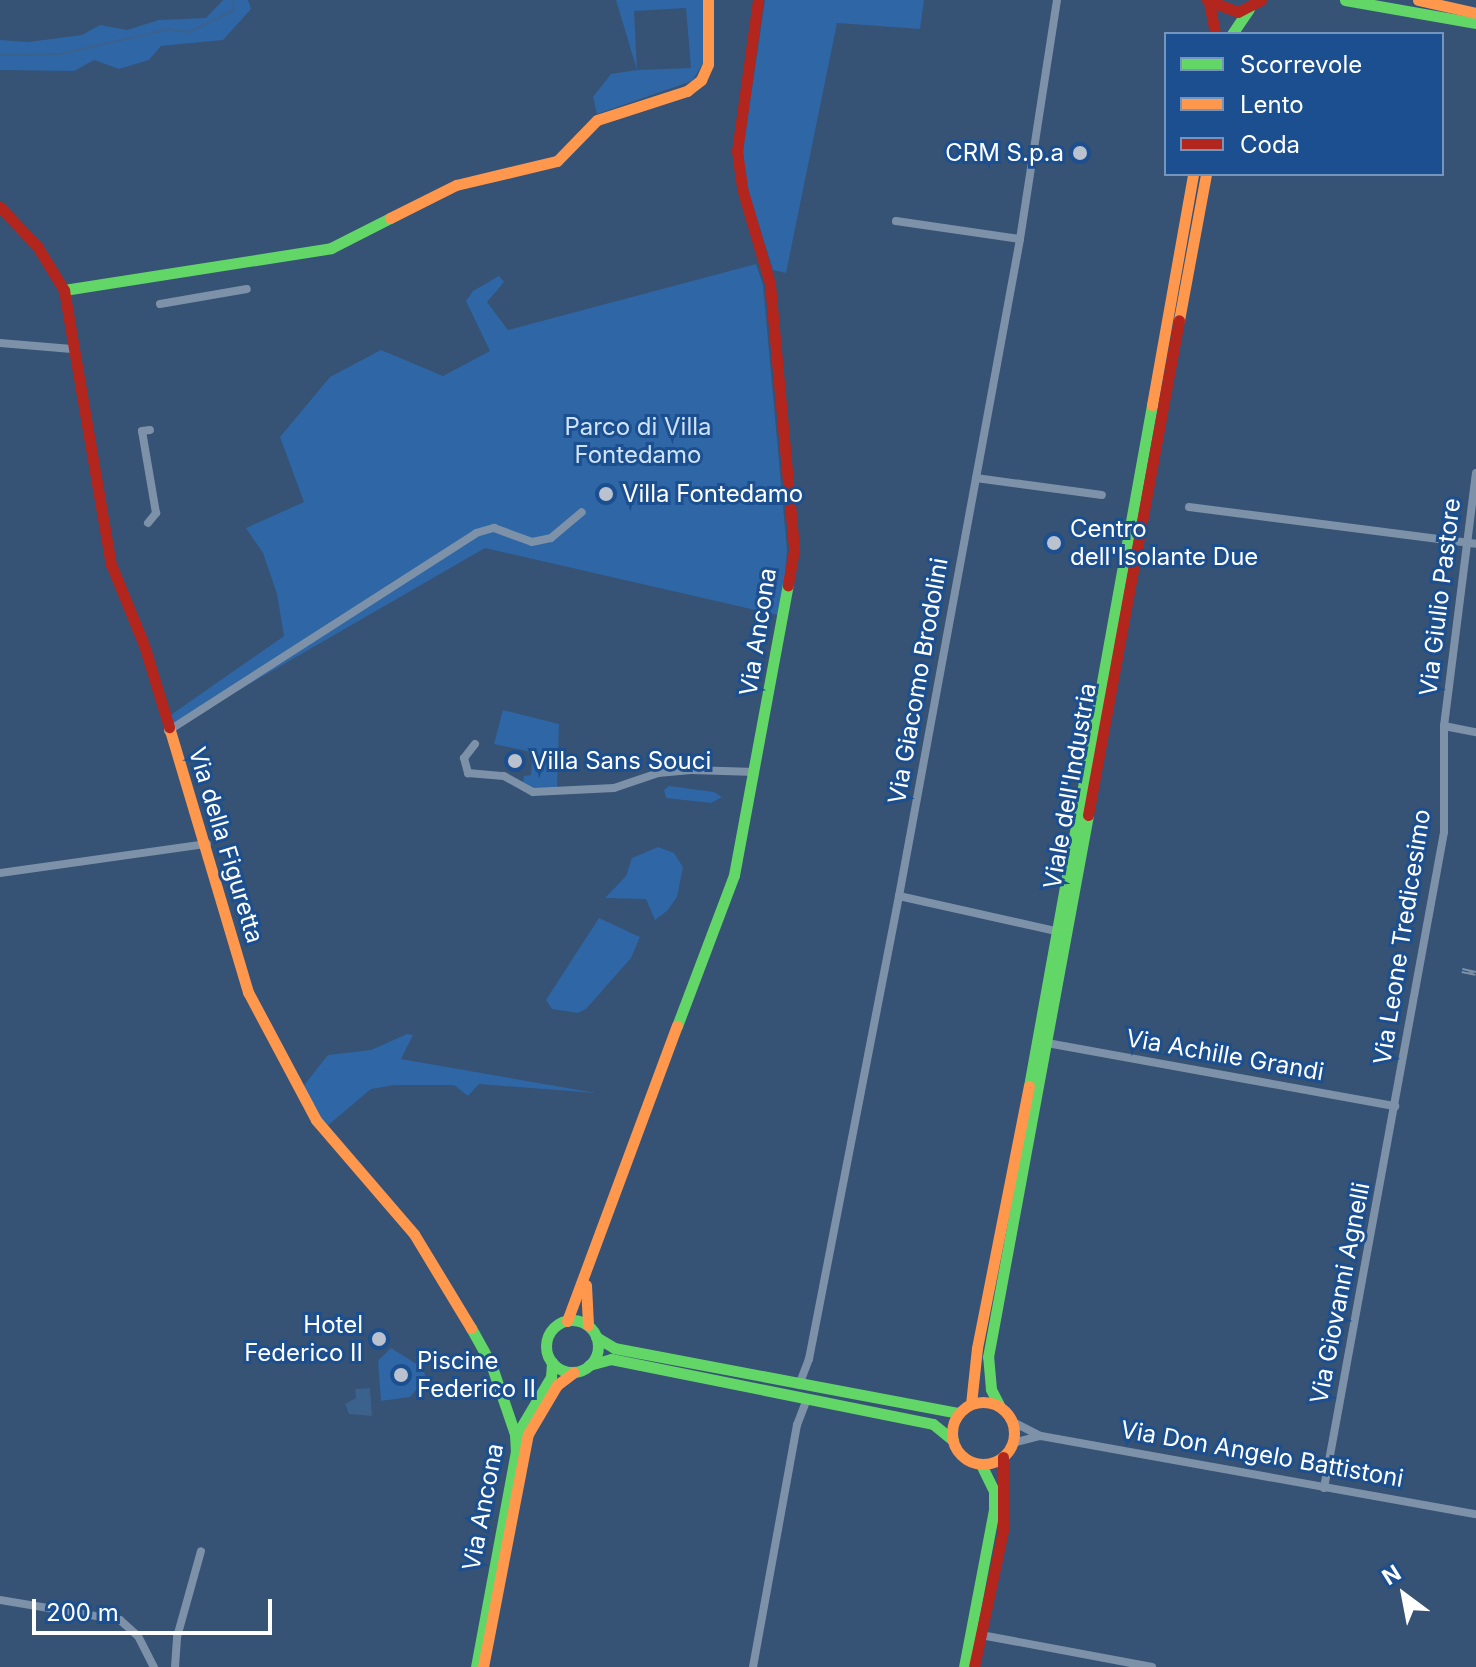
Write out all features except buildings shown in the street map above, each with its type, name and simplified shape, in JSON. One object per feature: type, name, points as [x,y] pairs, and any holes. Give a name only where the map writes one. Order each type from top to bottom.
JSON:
[{"type":"main road","points":[[748,0],[754,18]]},
{"type":"main road","name":"Via Ancona","points":[[476,1667],[520,1429],[551,1377],[552,1362],[547,1339],[567,1321],[734,875],[794,550],[770,284],[738,168],[758,0]]},
{"type":"main road","points":[[1233,32],[1249,9],[1261,0]]},
{"type":"main road","points":[[1345,0],[1476,23]]},
{"type":"main road","points":[[1418,0],[1476,13]]},
{"type":"main road","points":[[1208,1],[1228,12],[1249,9]]},
{"type":"main road","points":[[1208,1],[1215,32]]},
{"type":"main road","points":[[64,290],[331,248],[456,185],[557,161],[597,120],[687,91],[701,80],[708,64],[710,2]]},
{"type":"main road","name":"Viale dell'Industria","points":[[971,1404],[977,1348],[1193,176]]},
{"type":"main road","name":"Viale dell'Industria","points":[[999,1405],[988,1357],[1206,176]]},
{"type":"main road","name":"Via della Figuretta","points":[[0,207],[37,246],[64,290],[72,349],[101,482],[111,564],[144,645],[168,731],[207,844],[248,992],[316,1120],[414,1234],[462,1313],[491,1364],[515,1434],[516,1454]]},
{"type":"main road","name":"Via Ancona","points":[[594,1249],[583,1295],[588,1325],[596,1337]]},
{"type":"main road","points":[[567,1321],[588,1325]]},
{"type":"main road","points":[[596,1337],[614,1348],[959,1413]]},
{"type":"main road","points":[[589,1365],[597,1352],[596,1337]]},
{"type":"main road","points":[[589,1365],[611,1359],[801,1400],[933,1424],[953,1440],[963,1457],[981,1464],[1003,1457]]},
{"type":"main road","points":[[552,1362],[574,1372]]},
{"type":"main road","name":"Via Ancona","points":[[483,1667],[528,1434],[557,1385],[589,1365]]},
{"type":"main road","points":[[953,1440],[959,1413],[971,1404],[999,1405]]},
{"type":"main road","name":"Via Don Angelo Battistoni","points":[[999,1405],[1013,1422]]},
{"type":"main road","points":[[974,1667],[1003,1530],[1003,1457],[1013,1443],[1013,1422]]},
{"type":"main road","points":[[964,1667],[994,1509],[994,1491],[981,1464]]},
{"type":"street","name":"Via Giacomo Brodolini","points":[[804,1386],[899,896],[1020,239],[1059,2]]},
{"type":"street","points":[[896,221],[1020,239]]},
{"type":"street","points":[[160,304],[247,289]]},
{"type":"street","points":[[0,343],[72,349]]},
{"type":"street","points":[[148,523],[156,513],[142,431],[150,430]]},
{"type":"street","name":"Via Giulio Pastore","points":[[1444,726],[1472,544],[1476,473]]},
{"type":"street","points":[[976,478],[1102,495]]},
{"type":"street","points":[[1189,507],[1472,544]]},
{"type":"street","points":[[168,731],[476,533],[494,528],[532,542],[551,538],[582,512]]},
{"type":"street","points":[[1444,726],[1476,732]]},
{"type":"street","name":"Via Leone Tredicesimo","points":[[1395,1106],[1444,832],[1444,726]]},
{"type":"street","points":[[475,744],[464,758],[468,773],[504,776],[533,792],[614,788],[658,773],[691,770],[755,772]]},
{"type":"street","points":[[0,873],[207,844]]},
{"type":"street","points":[[899,896],[1056,931]]},
{"type":"street","name":"Via Achille Grandi","points":[[1047,1043],[1395,1106]]},
{"type":"street","name":"Via Giovanni Agnelli","points":[[1324,1488],[1395,1106]]},
{"type":"street","points":[[753,1667],[801,1400]]},
{"type":"street","name":"Via Don Angelo Battistoni","points":[[1013,1422],[1041,1436],[1476,1514]]},
{"type":"street","name":"Via Don Angelo Battistoni","points":[[1013,1443],[1041,1436]]},
{"type":"street","points":[[175,1667],[177,1637],[201,1551]]},
{"type":"street","points":[[0,1600],[120,1620],[138,1636],[154,1667]]},
{"type":"street","points":[[981,1635],[1152,1667]]},
{"type":"green space","points":[[223,0],[248,0],[251,9],[223,40],[161,46],[149,60],[119,69],[94,60],[74,71],[0,70],[0,40],[28,42],[82,35],[100,25],[127,30],[159,20],[206,18]]},
{"type":"green space","points":[[616,0],[703,0],[704,62],[692,81],[597,114],[593,97],[611,74],[637,70]],"holes":[[[686,8],[691,68],[637,70],[634,11]]]},
{"type":"green space","points":[[765,0],[924,0],[920,29],[837,23],[786,273],[773,270],[745,180],[743,150]]},
{"type":"green space","name":"Parco di Villa Fontedamo","points":[[756,264],[763,285],[787,550],[782,616],[485,548],[168,731],[165,719],[284,636],[277,594],[263,553],[246,528],[304,502],[280,437],[330,377],[381,350],[443,376],[490,351],[466,301],[473,291],[499,276],[504,282],[487,302],[508,330]]},
{"type":"green space","points":[[503,710],[559,724],[557,790],[538,791],[523,783],[524,776],[531,775],[532,756],[527,751],[494,744]]},
{"type":"green space","points":[[669,786],[714,792],[722,797],[711,803],[666,798],[664,790]]},
{"type":"green space","points":[[658,847],[674,853],[683,867],[677,897],[667,911],[655,920],[646,899],[605,898],[626,876],[632,858]]},
{"type":"green space","points":[[599,918],[640,937],[631,958],[586,1009],[578,1013],[552,1009],[546,1000]]},
{"type":"green space","points":[[407,1034],[413,1035],[401,1059],[596,1093],[479,1084],[468,1096],[454,1085],[395,1085],[371,1089],[326,1127],[301,1089],[328,1055],[371,1050]]},
{"type":"green space","name":"Piscine Federico II","points":[[391,1348],[423,1368],[426,1378],[410,1397],[381,1401],[378,1361]]},
{"type":"shaded area","points":[[370,1388],[372,1416],[349,1414],[345,1404],[356,1398],[355,1389]]},
{"type":"waterway","points":[[0,55],[60,54],[169,29],[189,32],[234,10],[233,0]]},
{"type":"railway","points":[[1462,970],[1476,973]]},
{"type":"traffic: fast","points":[[1345,0],[1476,23]]},
{"type":"traffic: fast","points":[[1233,32],[1249,9]]},
{"type":"traffic: fast","points":[[64,290],[331,248],[390,218]]},
{"type":"traffic: fast","points":[[1029,1086],[1152,405]]},
{"type":"traffic: fast","points":[[677,1026],[734,875],[788,585]]},
{"type":"traffic: fast","points":[[999,1405],[991,1389],[988,1357],[1088,815]]},
{"type":"traffic: fast","points":[[572,1320],[590,1328],[598,1346],[590,1364],[572,1372],[554,1364],[546,1346],[554,1328],[572,1320]]},
{"type":"traffic: fast","points":[[471,1328],[491,1364],[515,1434],[516,1454]]},
{"type":"traffic: fast","points":[[596,1337],[614,1348],[959,1413]]},
{"type":"traffic: fast","points":[[589,1365],[611,1359],[933,1424],[953,1440]]},
{"type":"traffic: fast","points":[[476,1667],[520,1429],[551,1377],[552,1362]]},
{"type":"traffic: fast","points":[[964,1667],[994,1509],[994,1491],[981,1464]]},
{"type":"traffic: slow","points":[[390,218],[456,185],[557,161],[597,120],[687,91],[701,80],[708,64],[708,0]]},
{"type":"traffic: slow","points":[[1418,0],[1476,13]]},
{"type":"traffic: slow","points":[[1152,405],[1193,176]]},
{"type":"traffic: slow","points":[[1179,320],[1206,176]]},
{"type":"traffic: slow","points":[[169,727],[248,992],[316,1120],[414,1234],[471,1328]]},
{"type":"traffic: slow","points":[[567,1321],[677,1026]]},
{"type":"traffic: slow","points":[[971,1404],[977,1348],[1029,1086]]},
{"type":"traffic: slow","points":[[586,1285],[588,1325]]},
{"type":"traffic: slow","points":[[483,1667],[528,1434],[557,1385],[574,1372]]},
{"type":"traffic: slow","points":[[983,1402],[995,1404],[1005,1411],[1012,1421],[1014,1433],[1012,1445],[1005,1455],[995,1462],[983,1464],[971,1462],[961,1455],[954,1445],[952,1433],[954,1421],[961,1411],[971,1404],[983,1402]]},
{"type":"traffic: jam","points":[[758,0],[737,151],[742,188],[770,284],[794,550],[788,585]]},
{"type":"traffic: jam","points":[[1207,0],[1238,12],[1261,0]]},
{"type":"traffic: jam","points":[[1209,2],[1215,32]]},
{"type":"traffic: jam","points":[[0,207],[37,246],[64,290],[111,564],[144,645],[169,727]]},
{"type":"traffic: jam","points":[[1088,815],[1179,320]]},
{"type":"traffic: jam","points":[[974,1667],[1003,1530],[1003,1457]]},
{"type":"place","name":"CRM S.p.a","points":[[1080,153]]},
{"type":"place","name":"Villa Fontedamo","points":[[606,494]]},
{"type":"place","name":"Centro dell'Isolante Due","points":[[1054,543]]},
{"type":"place","name":"Villa Sans Souci","points":[[515,761]]},
{"type":"place","name":"Hotel Federico II","points":[[379,1339]]},
{"type":"place","name":"Piscine Federico II","points":[[401,1375]]}]
